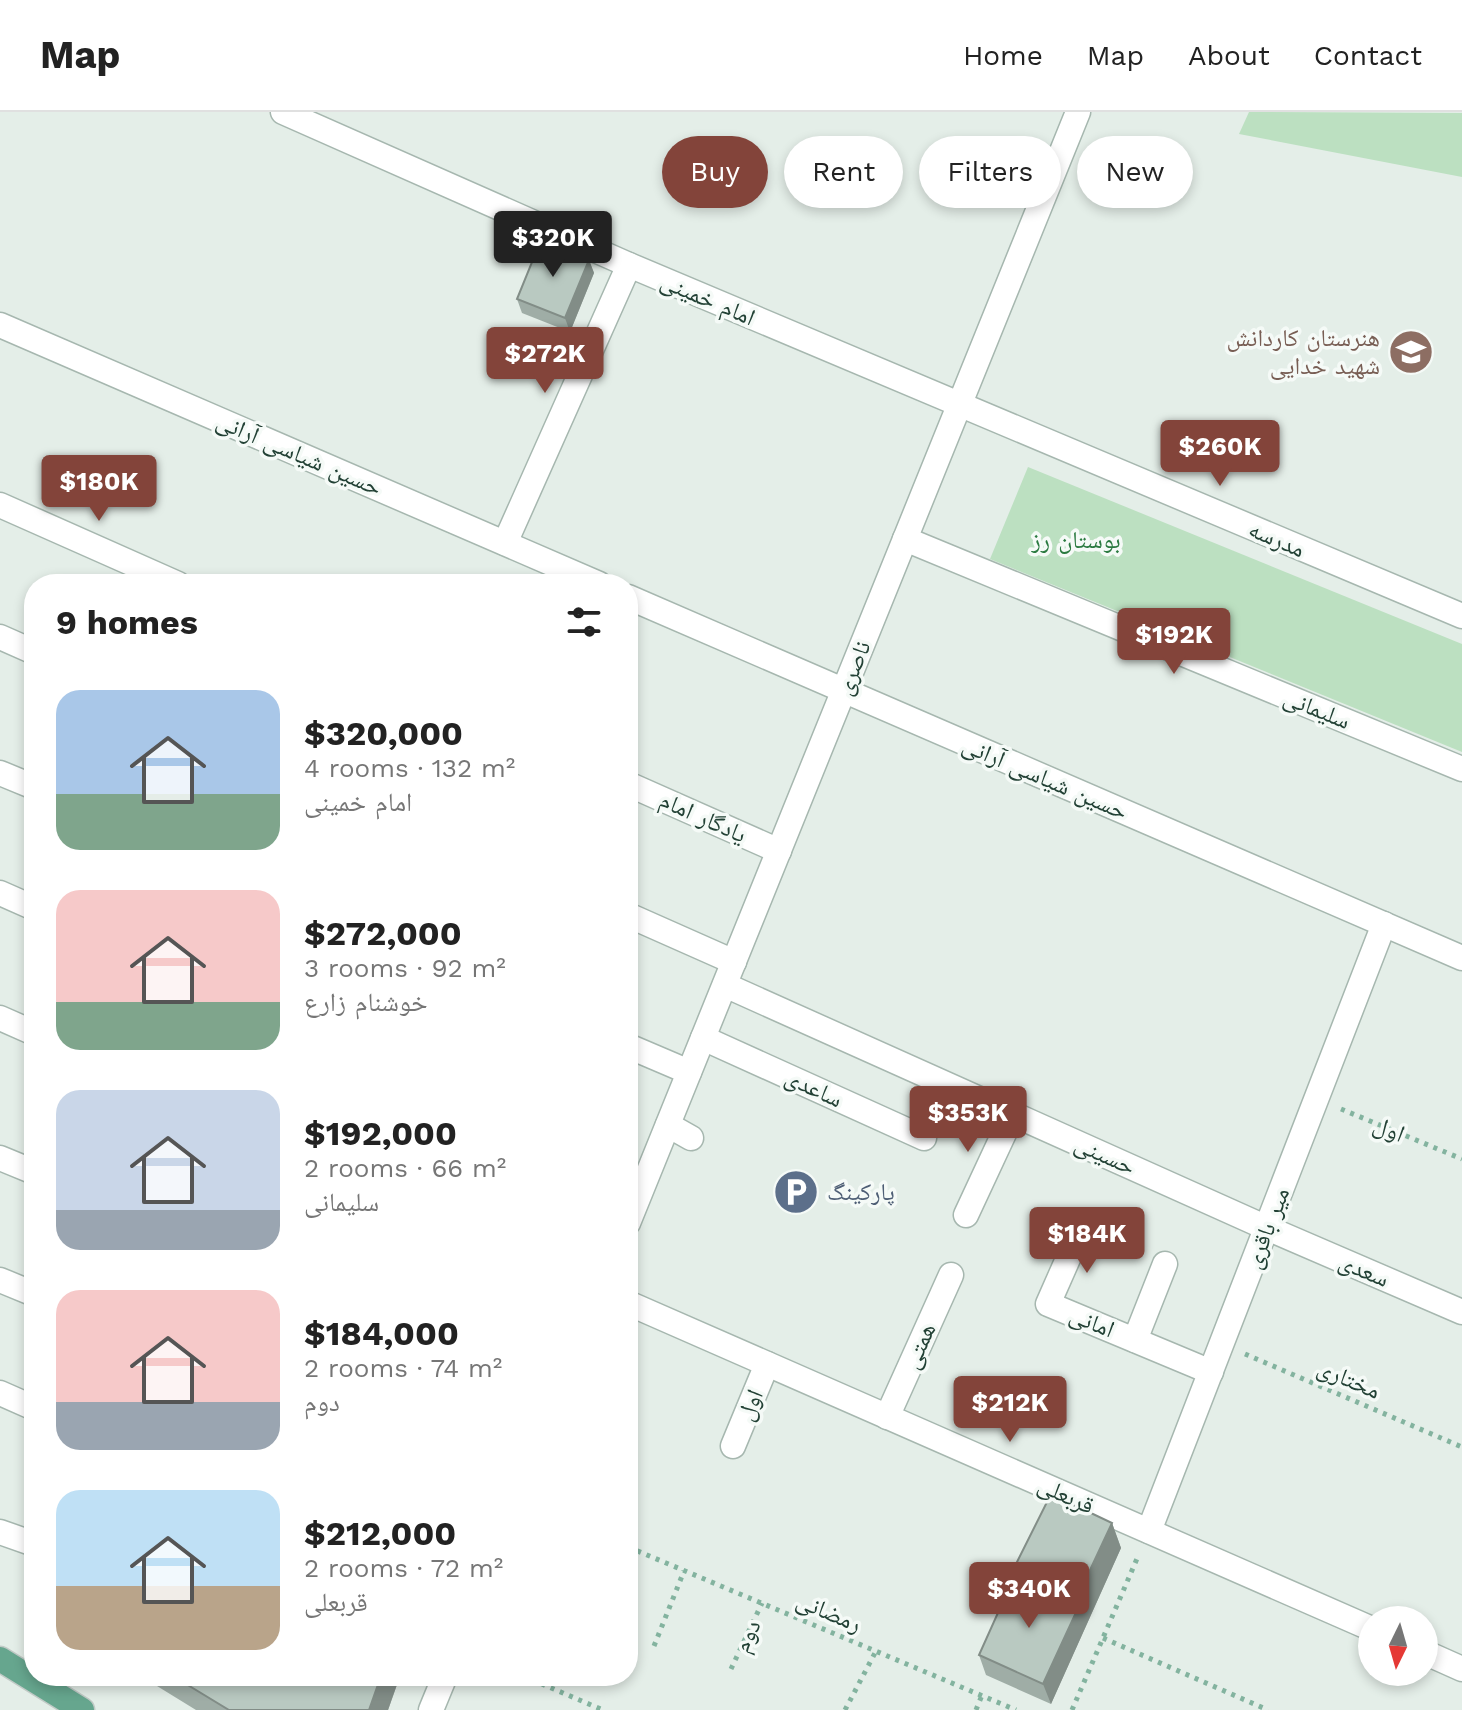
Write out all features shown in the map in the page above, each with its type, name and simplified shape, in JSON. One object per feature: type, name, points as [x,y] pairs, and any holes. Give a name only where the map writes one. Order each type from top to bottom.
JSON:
[{"type":"main road","points":[[0,1659],[24,1674]]},
{"type":"main road","points":[[43,1686],[82,1710]]},
{"type":"street","name":"امام خمینی","points":[[283,112],[629,265],[960,405]]},
{"type":"street","name":"ناصری","points":[[638,1178],[668,1125],[1078,112]]},
{"type":"street","points":[[505,543],[629,265]]},
{"type":"street","name":"حسین شیاسی آرانی","points":[[0,325],[576,574]]},
{"type":"street","name":"مدرسه","points":[[960,405],[1462,616]]},
{"type":"street","points":[[0,505],[155,574]]},
{"type":"street","name":"سلیمانی","points":[[905,539],[1462,769]]},
{"type":"street","name":"حسین شیاسی آرانی","points":[[638,601],[1462,958]]},
{"type":"street","points":[[0,637],[24,648]]},
{"type":"street","points":[[0,773],[24,783]]},
{"type":"street","name":"یادگار امام","points":[[638,788],[779,851]]},
{"type":"street","points":[[0,893],[24,904]]},
{"type":"street","points":[[638,919],[734,962]]},
{"type":"street","name":"میر باقری","points":[[1149,1531],[1384,924]]},
{"type":"street","name":"حسینی","points":[[725,985],[1267,1228]]},
{"type":"street","points":[[0,1018],[24,1029]]},
{"type":"street","name":"ساعدی","points":[[703,1038],[924,1138]]},
{"type":"street","points":[[638,1050],[689,1072]]},
{"type":"street","points":[[966,1215],[1013,1114]]},
{"type":"street","points":[[668,1125],[691,1138]]},
{"type":"street","points":[[0,1158],[24,1168]]},
{"type":"street","name":"امانی","points":[[1082,1227],[1048,1304],[1211,1372]]},
{"type":"street","name":"سعدی","points":[[1267,1228],[1462,1312]]},
{"type":"street","name":"امانی","points":[[1135,1340],[1165,1264]]},
{"type":"street","name":"همتی","points":[[887,1417],[951,1275]]},
{"type":"street","points":[[0,1280],[24,1290]]},
{"type":"street","name":"قربعلی","points":[[638,1307],[1358,1623]]},
{"type":"street","name":"اول","points":[[733,1446],[767,1364]]},
{"type":"street","points":[[0,1393],[24,1404]]},
{"type":"street","points":[[0,1532],[24,1540]]},
{"type":"street","points":[[1438,1658],[1462,1669]]},
{"type":"street","points":[[431,1710],[441,1686]]},
{"type":"path","name":"اول","points":[[1316,1099],[1462,1159]]},
{"type":"path","name":"مختاری","points":[[1222,1344],[1462,1447]]},
{"type":"path","points":[[1072,1710],[1149,1531]]},
{"type":"path","name":"رمضانی","points":[[638,1551],[1016,1710]]},
{"type":"path","points":[[654,1646],[684,1571]]},
{"type":"path","name":"دوم","points":[[731,1669],[762,1603]]},
{"type":"path","points":[[1103,1638],[1268,1710]]},
{"type":"path","points":[[845,1710],[876,1651]]},
{"type":"path","points":[[547,1686],[603,1710]]},
{"type":"path","points":[[976,1710],[982,1695]]},
{"type":"green space","points":[[1249,112],[1462,113],[1462,177],[1239,134]]},
{"type":"green space","name":"بوستان رز","points":[[1028,467],[1462,644],[1462,752],[990,559]]},
{"type":"building","points":[[541,240],[589,260],[565,318],[517,299]]},
{"type":"building","points":[[1051,1494],[1112,1523],[1076,1600],[1012,1572]]},
{"type":"building","points":[[1014,1577],[1079,1606],[1043,1684],[979,1655]]},
{"type":"building","points":[[189,1686],[377,1686],[369,1710],[229,1710]]},
{"type":"place","name":"هنرستان کاردانش شهید خدایی","points":[[1411,352]]},
{"type":"place","name":"پارکینگ","points":[[796,1192]]}]
